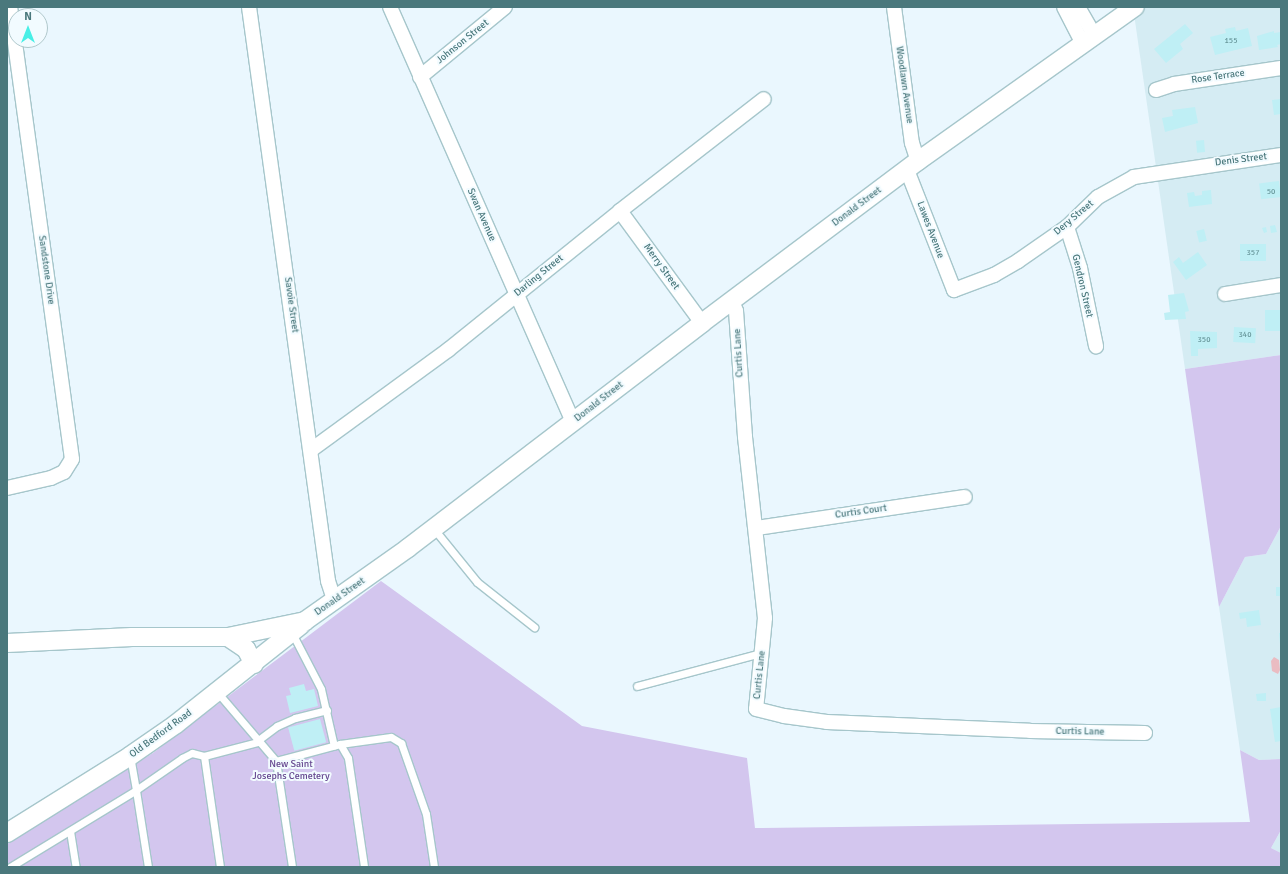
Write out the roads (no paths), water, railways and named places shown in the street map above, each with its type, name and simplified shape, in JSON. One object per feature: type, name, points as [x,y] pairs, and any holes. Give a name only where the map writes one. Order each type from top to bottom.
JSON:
[{"type":"street","name":"Sandstone Drive","points":[[7,488],[51,478],[64,472],[72,460],[10,7]]},
{"type":"street","name":"Savoie Street","points":[[249,7],[312,450],[328,581],[335,602]]},
{"type":"street","name":"Swan Avenue","points":[[390,7],[573,422]]},
{"type":"street","name":"Johnson Street","points":[[420,77],[505,7]]},
{"type":"street","name":"Woodlawn Avenue","points":[[894,7],[912,143],[913,165]]},
{"type":"street","points":[[1064,7],[1089,40]]},
{"type":"street","points":[[1078,7],[1089,40]]},
{"type":"street","name":"Donald Street","points":[[7,643],[139,637],[228,637],[299,627],[434,529],[702,323],[913,165],[1135,7]]},
{"type":"street","name":"Rose Terrace","points":[[1156,90],[1174,84],[1281,68]]},
{"type":"street","name":"Darling Street","points":[[312,450],[448,350],[620,211],[764,99]]},
{"type":"street","name":"Denis Street","points":[[1201,165],[1281,154]]},
{"type":"street","name":"Lawes Avenue","points":[[913,165],[954,290]]},
{"type":"street","name":"Dery Street","points":[[954,290],[994,275],[1067,227],[1098,197],[1134,177],[1201,165]]},
{"type":"street","name":"Merry Street","points":[[620,211],[702,323]]},
{"type":"street","name":"Gendron Street","points":[[1067,227],[1080,268],[1096,346]]},
{"type":"street","points":[[1225,294],[1281,285]]},
{"type":"street","name":"Curtis Lane","points":[[732,301],[736,311],[744,437],[756,528],[765,618],[756,709],[784,716],[889,725],[1145,733]]},
{"type":"street","name":"Curtis Court","points":[[756,528],[965,497]]},
{"type":"street","name":"Old Bedford Road","points":[[7,833],[130,756],[218,693],[299,627]]},
{"type":"street","points":[[228,637],[246,649],[254,664]]},
{"type":"lane","points":[[434,529],[477,582],[534,627]]},
{"type":"lane","points":[[299,627],[321,689],[337,745],[348,758],[364,867]]},
{"type":"lane","points":[[637,686],[761,653]]},
{"type":"lane","points":[[218,693],[258,742],[276,761],[292,867]]},
{"type":"lane","points":[[10,867],[136,790],[182,758],[192,753],[204,756],[258,742],[277,726],[295,718],[327,710]]},
{"type":"lane","points":[[276,761],[337,745],[392,737],[401,743],[426,814],[434,867]]},
{"type":"lane","points":[[130,756],[148,867]]},
{"type":"lane","points":[[204,756],[220,867]]},
{"type":"lane","points":[[70,831],[76,867]]},
{"type":"park label","name":"New Saint Josephs Cemetery","points":[[291,770]]}]
